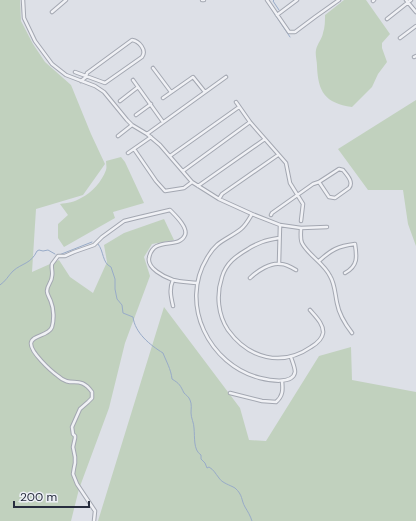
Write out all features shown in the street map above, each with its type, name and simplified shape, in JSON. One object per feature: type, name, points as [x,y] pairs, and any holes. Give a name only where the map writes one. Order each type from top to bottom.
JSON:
[{"type":"street","points":[[23,0],[24,18],[35,41],[52,64],[66,75],[95,86],[104,92],[127,120],[151,137],[170,156],[192,182],[219,199],[280,225],[301,228],[327,227]]},
{"type":"street","points":[[52,12],[66,0]]},
{"type":"street","points":[[267,0],[289,32],[294,32],[339,0]]},
{"type":"street","points":[[277,15],[297,0]]},
{"type":"street","points":[[387,19],[409,1],[416,12]]},
{"type":"street","points":[[400,38],[416,26]]},
{"type":"street","points":[[75,72],[86,76],[104,83],[142,57],[144,51],[137,41],[132,40],[87,73],[86,76],[81,81]]},
{"type":"street","points":[[153,68],[171,92]]},
{"type":"street","points":[[163,98],[193,77],[205,92]]},
{"type":"street","points":[[147,134],[226,78]]},
{"type":"street","points":[[133,80],[163,122]]},
{"type":"street","points":[[120,100],[138,87]]},
{"type":"street","points":[[236,102],[250,122],[286,163],[290,182],[303,204],[301,221]]},
{"type":"street","points":[[136,115],[151,104]]},
{"type":"street","points":[[170,156],[239,107]]},
{"type":"street","points":[[183,171],[250,122]]},
{"type":"street","points":[[118,136],[132,125]]},
{"type":"street","points":[[128,153],[151,137]]},
{"type":"street","points":[[198,186],[265,138]]},
{"type":"street","points":[[134,148],[156,181],[165,191],[184,188],[192,182]]},
{"type":"street","points":[[219,199],[222,194],[278,155]]},
{"type":"street","points":[[271,215],[313,184],[319,182],[339,169],[343,170],[351,183],[351,186],[335,198],[329,197],[319,182]]},
{"type":"street","points":[[94,521],[95,511],[77,484],[74,474],[75,456],[73,447],[75,436],[73,434],[72,427],[80,409],[92,398],[92,392],[84,383],[78,381],[71,383],[62,380],[44,364],[34,351],[31,344],[34,339],[50,331],[52,326],[52,304],[47,293],[52,276],[52,264],[58,256],[65,256],[94,245],[102,237],[124,221],[170,210],[185,228],[185,236],[182,240],[177,242],[158,245],[153,248],[148,259],[150,265],[152,268],[173,280],[197,283]]},
{"type":"street","points":[[252,214],[243,228],[221,241],[212,250],[203,264],[197,283],[197,302],[200,320],[207,337],[217,352],[240,370],[260,378],[282,381],[290,378],[295,373],[291,357]]},
{"type":"street","points":[[279,263],[280,225]]},
{"type":"street","points":[[301,228],[300,236],[305,248],[319,261],[331,276],[334,284],[337,305],[352,333]]},
{"type":"street","points":[[280,238],[262,242],[233,259],[223,273],[219,286],[218,298],[220,310],[226,326],[234,338],[251,351],[275,358],[291,357],[308,349],[321,339],[323,333],[321,324],[310,310]]},
{"type":"street","points":[[319,261],[327,253],[334,249],[355,244],[357,257],[355,263],[351,269],[345,273]]},
{"type":"street","points":[[250,278],[263,268],[279,263],[290,266],[296,270]]},
{"type":"street","points":[[173,280],[171,286],[173,306]]},
{"type":"street","points":[[230,393],[262,401],[276,402],[283,393],[282,381]]},
{"type":"green space","points":[[0,0],[20,0],[21,21],[33,44],[45,62],[71,85],[105,164],[83,195],[36,209],[32,272],[59,260],[70,277],[93,293],[107,262],[104,245],[124,233],[164,219],[174,240],[152,244],[144,257],[150,276],[125,343],[109,408],[79,489],[71,521],[0,521]]},
{"type":"green space","points":[[344,0],[366,0],[390,34],[382,43],[382,48],[387,62],[378,74],[372,87],[352,107],[335,103],[325,95],[319,83],[316,56],[317,48],[324,31],[325,15]]},
{"type":"green space","points":[[416,100],[416,246],[408,224],[403,190],[368,190],[338,149]]},
{"type":"green space","points":[[121,157],[125,162],[144,203],[113,212],[115,218],[64,247],[58,238],[58,224],[68,215],[60,204],[71,202],[89,193],[104,174],[106,169],[106,161]]},
{"type":"green space","points":[[164,307],[240,408],[249,440],[266,441],[319,356],[351,347],[352,380],[416,392],[416,521],[98,521]]},
{"type":"waterway","points":[[274,0],[273,1],[279,10]]},
{"type":"waterway","points":[[274,13],[290,37]]},
{"type":"waterway","points":[[59,255],[92,242]]},
{"type":"waterway","points":[[98,244],[106,263],[111,267],[115,279],[117,299],[122,305],[123,313],[133,317],[134,323],[144,338],[163,353],[170,368],[172,379],[180,385],[184,393],[190,399],[196,447],[198,453],[201,455],[201,459],[207,468],[209,467],[212,469],[220,480],[238,491],[252,521]]},
{"type":"waterway","points":[[0,285],[16,268],[29,261],[37,251],[48,250],[55,254]]}]
